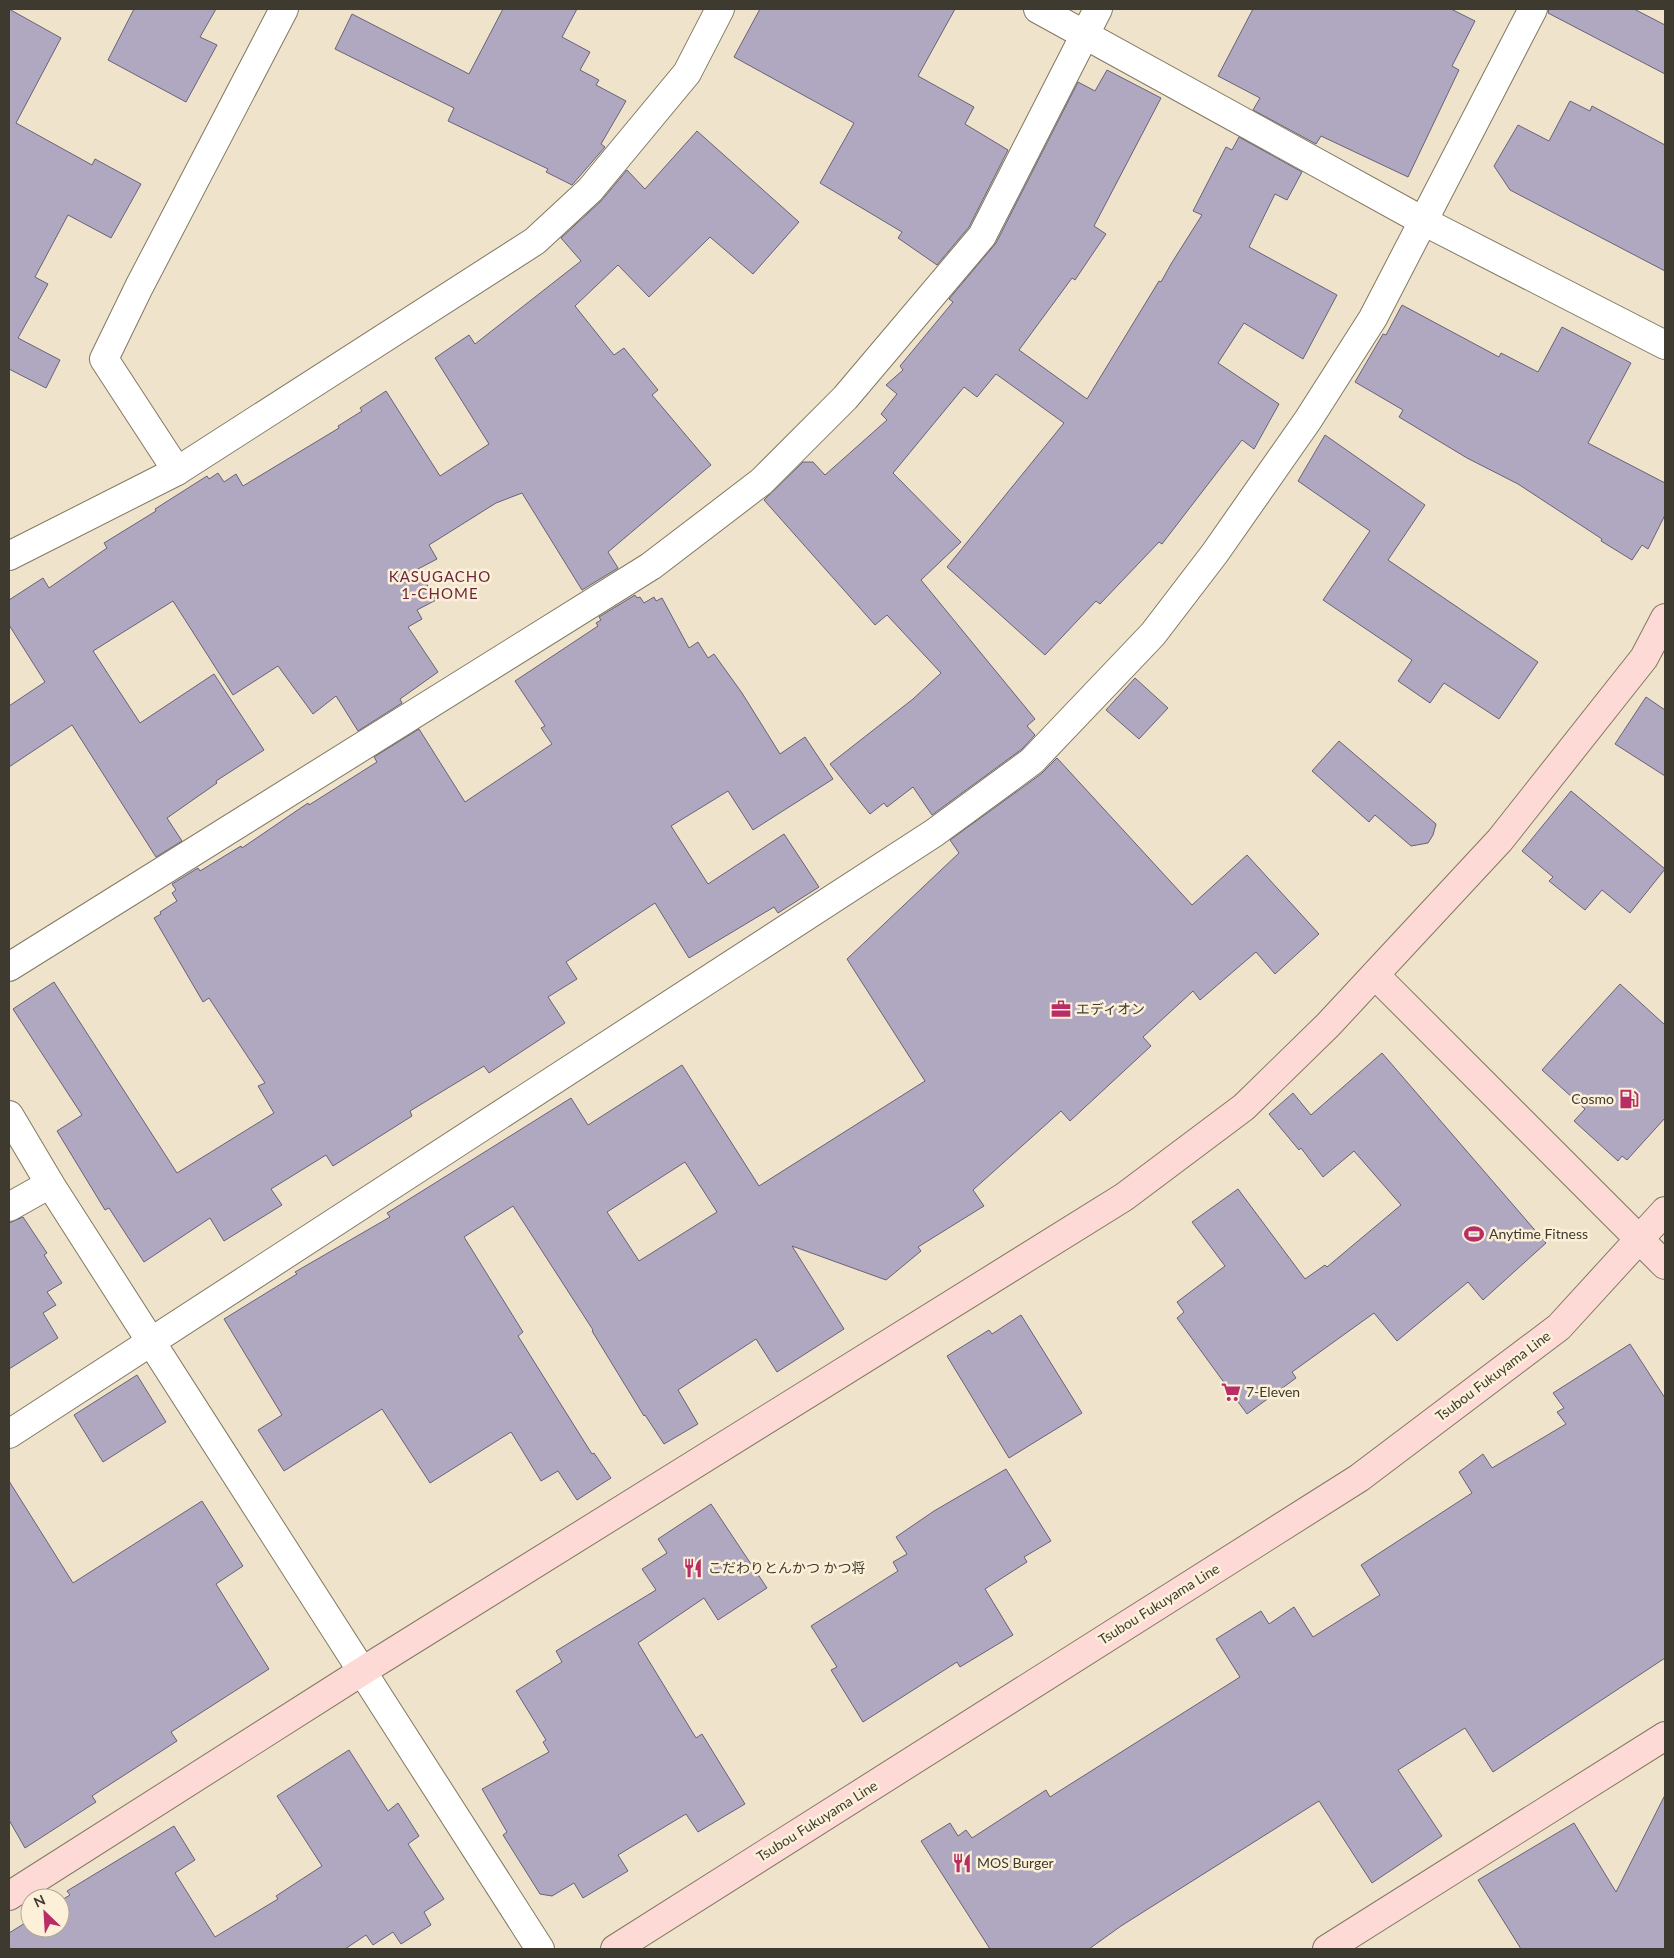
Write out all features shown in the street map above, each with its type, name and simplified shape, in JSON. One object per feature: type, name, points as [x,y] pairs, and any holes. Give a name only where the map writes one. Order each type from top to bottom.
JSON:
[{"type":"street","points":[[177,471],[104,359],[139,287],[284,9]]},
{"type":"street","points":[[9,556],[177,471],[535,241],[590,190],[687,74],[720,9]]},
{"type":"street","points":[[1038,9],[1422,222],[1665,345]]},
{"type":"street","points":[[9,966],[651,566],[761,482],[845,398],[982,236],[1098,9]]},
{"type":"street","points":[[9,1434],[934,833],[1032,761],[1153,634],[1215,554],[1308,420],[1373,318],[1533,9]]},
{"type":"street","points":[[9,1896],[361,1672],[1124,1197],[1244,1107],[1328,1025],[1500,840],[1644,658],[1665,618]]},
{"type":"street","points":[[1375,975],[1665,1265]]},
{"type":"street","points":[[9,1115],[50,1184],[540,1949]]},
{"type":"street","points":[[9,1207],[50,1184]]},
{"type":"street","name":"Tsubou Fukuyama Line","points":[[615,1949],[1359,1478],[1559,1327],[1665,1211]]},
{"type":"street","points":[[1327,1949],[1665,1736]]},
{"type":"building","points":[[9,9],[61,38],[16,123],[92,165],[95,159],[141,184],[111,238],[68,215],[35,277],[48,284],[18,338],[60,360],[46,388],[9,369]]},
{"type":"building","points":[[134,9],[216,9],[200,37],[217,45],[186,102],[108,60]]},
{"type":"building","points":[[503,9],[577,9],[562,37],[590,52],[580,70],[599,80],[596,85],[626,101],[601,144],[605,147],[572,185],[546,172],[548,169],[448,121],[454,108],[335,49],[352,14],[469,74]]},
{"type":"building","points":[[760,9],[955,9],[918,76],[974,107],[965,124],[1008,150],[969,227],[937,265],[898,238],[902,232],[820,183],[854,123],[734,57]]},
{"type":"building","points":[[1253,9],[1451,9],[1475,21],[1452,66],[1459,70],[1408,177],[1321,136],[1316,144],[1253,110],[1260,98],[1218,76]]},
{"type":"building","points":[[1549,9],[1634,9],[1665,25],[1665,74],[1548,13]]},
{"type":"building","points":[[1107,70],[1161,98],[1094,226],[1106,234],[1075,280],[1072,278],[1019,350],[1087,399],[1202,215],[1193,211],[1226,147],[1232,150],[1239,137],[1302,172],[1287,200],[1275,194],[1249,247],[1337,295],[1303,359],[1244,323],[1218,363],[1279,404],[1254,449],[1242,440],[1162,544],[1159,542],[1100,604],[1096,601],[1045,655],[947,567],[1064,423],[996,374],[977,397],[964,387],[893,473],[961,542],[921,580],[1035,719],[1027,726],[1035,735],[1022,749],[932,815],[913,787],[887,807],[884,803],[870,814],[830,764],[913,699],[941,673],[887,615],[875,625],[764,500],[803,462],[813,462],[825,475],[887,420],[881,414],[897,394],[886,385],[903,370],[900,366],[953,302],[949,299],[996,243],[1078,82],[1095,91]]},
{"type":"building","points":[[1570,101],[1590,111],[1592,106],[1665,145],[1665,271],[1510,190],[1494,166],[1518,125],[1549,141]]},
{"type":"building","points":[[697,131],[799,222],[753,274],[710,237],[649,297],[618,265],[575,306],[614,355],[624,348],[658,390],[652,395],[711,465],[608,552],[618,568],[582,590],[522,493],[496,503],[429,545],[437,559],[418,569],[436,600],[417,610],[422,619],[408,627],[438,672],[400,699],[402,703],[358,731],[336,696],[313,714],[278,666],[233,695],[173,601],[93,651],[140,723],[214,674],[264,750],[216,781],[217,783],[167,818],[182,841],[156,857],[72,725],[9,767],[9,706],[45,682],[9,625],[9,600],[43,578],[49,588],[107,548],[104,543],[156,511],[155,509],[207,476],[209,479],[218,473],[224,482],[236,474],[243,486],[339,428],[338,426],[362,411],[360,408],[386,391],[440,476],[489,444],[435,358],[469,335],[475,344],[581,261],[561,238],[601,201],[627,170],[645,189]]},
{"type":"building","points":[[1402,305],[1499,357],[1501,353],[1538,372],[1562,327],[1631,363],[1588,443],[1665,483],[1665,515],[1648,549],[1642,545],[1632,560],[1518,484],[1467,458],[1399,417],[1403,410],[1355,382],[1383,334],[1386,335]]},
{"type":"building","points":[[1325,435],[1425,505],[1388,560],[1538,662],[1499,719],[1444,683],[1430,703],[1398,681],[1412,660],[1323,600],[1370,531],[1298,481]]},
{"type":"building","points":[[635,595],[637,598],[640,597],[644,603],[654,597],[656,601],[662,598],[689,648],[698,642],[708,658],[714,654],[742,693],[780,754],[805,737],[833,779],[753,830],[728,791],[671,826],[708,884],[784,834],[819,887],[778,913],[774,907],[689,958],[655,903],[566,962],[577,979],[548,997],[565,1023],[489,1073],[484,1066],[410,1111],[412,1116],[333,1166],[326,1155],[271,1189],[282,1205],[224,1241],[210,1218],[144,1262],[109,1208],[105,1210],[57,1131],[82,1115],[13,1009],[54,982],[177,1173],[274,1113],[258,1086],[265,1083],[209,998],[203,1002],[154,918],[177,901],[172,893],[176,890],[172,884],[198,868],[200,871],[241,846],[242,848],[308,803],[309,805],[377,762],[374,757],[419,729],[465,802],[552,744],[541,728],[545,726],[515,681],[598,626],[596,623],[601,620],[599,617]]},
{"type":"building","points":[[1135,678],[1168,708],[1139,739],[1106,710]]},
{"type":"building","points":[[1646,697],[1665,710],[1665,776],[1615,744]]},
{"type":"building","points":[[1339,741],[1436,824],[1433,835],[1428,843],[1411,846],[1375,815],[1369,822],[1312,771]]},
{"type":"building","points":[[1057,758],[1192,905],[1247,855],[1319,934],[1275,974],[1256,952],[1200,1000],[1193,991],[1143,1037],[1151,1046],[1070,1121],[1061,1111],[973,1190],[984,1206],[918,1247],[921,1251],[886,1280],[792,1246],[844,1329],[777,1372],[756,1339],[678,1390],[698,1424],[664,1444],[644,1416],[593,1330],[513,1206],[464,1237],[523,1332],[518,1336],[592,1454],[594,1453],[611,1478],[577,1500],[558,1471],[541,1481],[511,1432],[430,1483],[382,1409],[284,1471],[258,1430],[282,1415],[224,1319],[297,1274],[295,1272],[390,1217],[387,1213],[571,1098],[588,1125],[682,1065],[759,1186],[925,1081],[847,959],[959,853],[950,840],[1041,774]],"holes":[[[685,1162],[717,1212],[639,1261],[607,1212]]]},
{"type":"building","points":[[1571,791],[1665,869],[1630,913],[1602,890],[1585,910],[1549,881],[1553,877],[1522,851]]},
{"type":"building","points":[[1620,984],[1665,1025],[1665,1118],[1627,1160],[1622,1156],[1618,1161],[1574,1121],[1585,1109],[1542,1070]]},
{"type":"building","points":[[1382,1053],[1546,1243],[1483,1300],[1468,1282],[1397,1341],[1374,1313],[1292,1372],[1296,1378],[1247,1414],[1177,1318],[1184,1312],[1177,1302],[1225,1266],[1192,1222],[1238,1189],[1305,1279],[1325,1265],[1327,1267],[1401,1205],[1354,1151],[1323,1177],[1301,1148],[1299,1150],[1269,1114],[1293,1093],[1311,1115]]},
{"type":"building","points":[[23,1217],[47,1253],[44,1255],[62,1283],[47,1292],[56,1305],[43,1313],[58,1338],[9,1369],[9,1223]]},
{"type":"building","points":[[1021,1315],[1082,1413],[1009,1458],[947,1356],[989,1330],[992,1334]]},
{"type":"building","points":[[1630,1344],[1665,1398],[1665,1658],[1493,1772],[1465,1728],[1398,1770],[1442,1836],[1372,1883],[1319,1801],[1121,1926],[1089,1949],[990,1949],[921,1841],[950,1823],[958,1836],[966,1830],[972,1838],[1046,1790],[1050,1797],[1240,1677],[1216,1639],[1261,1611],[1269,1624],[1294,1607],[1313,1637],[1380,1595],[1361,1565],[1472,1493],[1459,1472],[1483,1454],[1492,1468],[1566,1424],[1557,1412],[1564,1408],[1553,1393]]},
{"type":"building","points":[[137,1375],[166,1422],[103,1462],[74,1415]]},
{"type":"building","points":[[1006,1469],[1051,1541],[1024,1557],[1027,1562],[985,1589],[1013,1635],[960,1667],[957,1662],[863,1722],[831,1670],[837,1667],[811,1626],[898,1571],[893,1562],[907,1554],[896,1537],[934,1511]]},
{"type":"building","points":[[9,1481],[73,1583],[202,1501],[243,1566],[216,1584],[269,1669],[171,1732],[177,1741],[92,1796],[96,1802],[25,1848],[9,1820]]},
{"type":"building","points":[[711,1504],[767,1588],[718,1620],[704,1598],[638,1643],[696,1738],[702,1734],[745,1804],[698,1832],[686,1814],[618,1855],[628,1871],[583,1898],[574,1883],[552,1896],[540,1894],[503,1835],[507,1832],[482,1789],[549,1752],[543,1742],[546,1740],[516,1691],[562,1662],[556,1651],[656,1590],[642,1569],[667,1553],[658,1539]]},
{"type":"building","points":[[349,1750],[388,1811],[398,1803],[419,1836],[408,1844],[444,1899],[424,1912],[431,1925],[401,1944],[393,1932],[373,1945],[366,1935],[345,1949],[9,1949],[9,1933],[20,1926],[20,1938],[70,1938],[70,1889],[174,1826],[195,1860],[175,1873],[215,1937],[278,1899],[276,1896],[322,1866],[277,1796]]},
{"type":"building","points":[[1665,1795],[1665,1949],[1521,1949],[1478,1880],[1574,1823],[1616,1892]]},
{"type":"place","name":"エディオン","points":[[1061,1009]]},
{"type":"place","name":"Cosmo","points":[[1629,1099]]},
{"type":"place","name":"Anytime Fitness","points":[[1474,1234]]},
{"type":"place","name":"7-Eleven","points":[[1231,1392]]},
{"type":"place","name":"こだわりとんかつ かつ将","points":[[693,1568]]},
{"type":"place","name":"MOS Burger","points":[[962,1863]]},
{"type":"district","name":"KASUGACHO 1-CHOME","points":[[440,586]]}]
